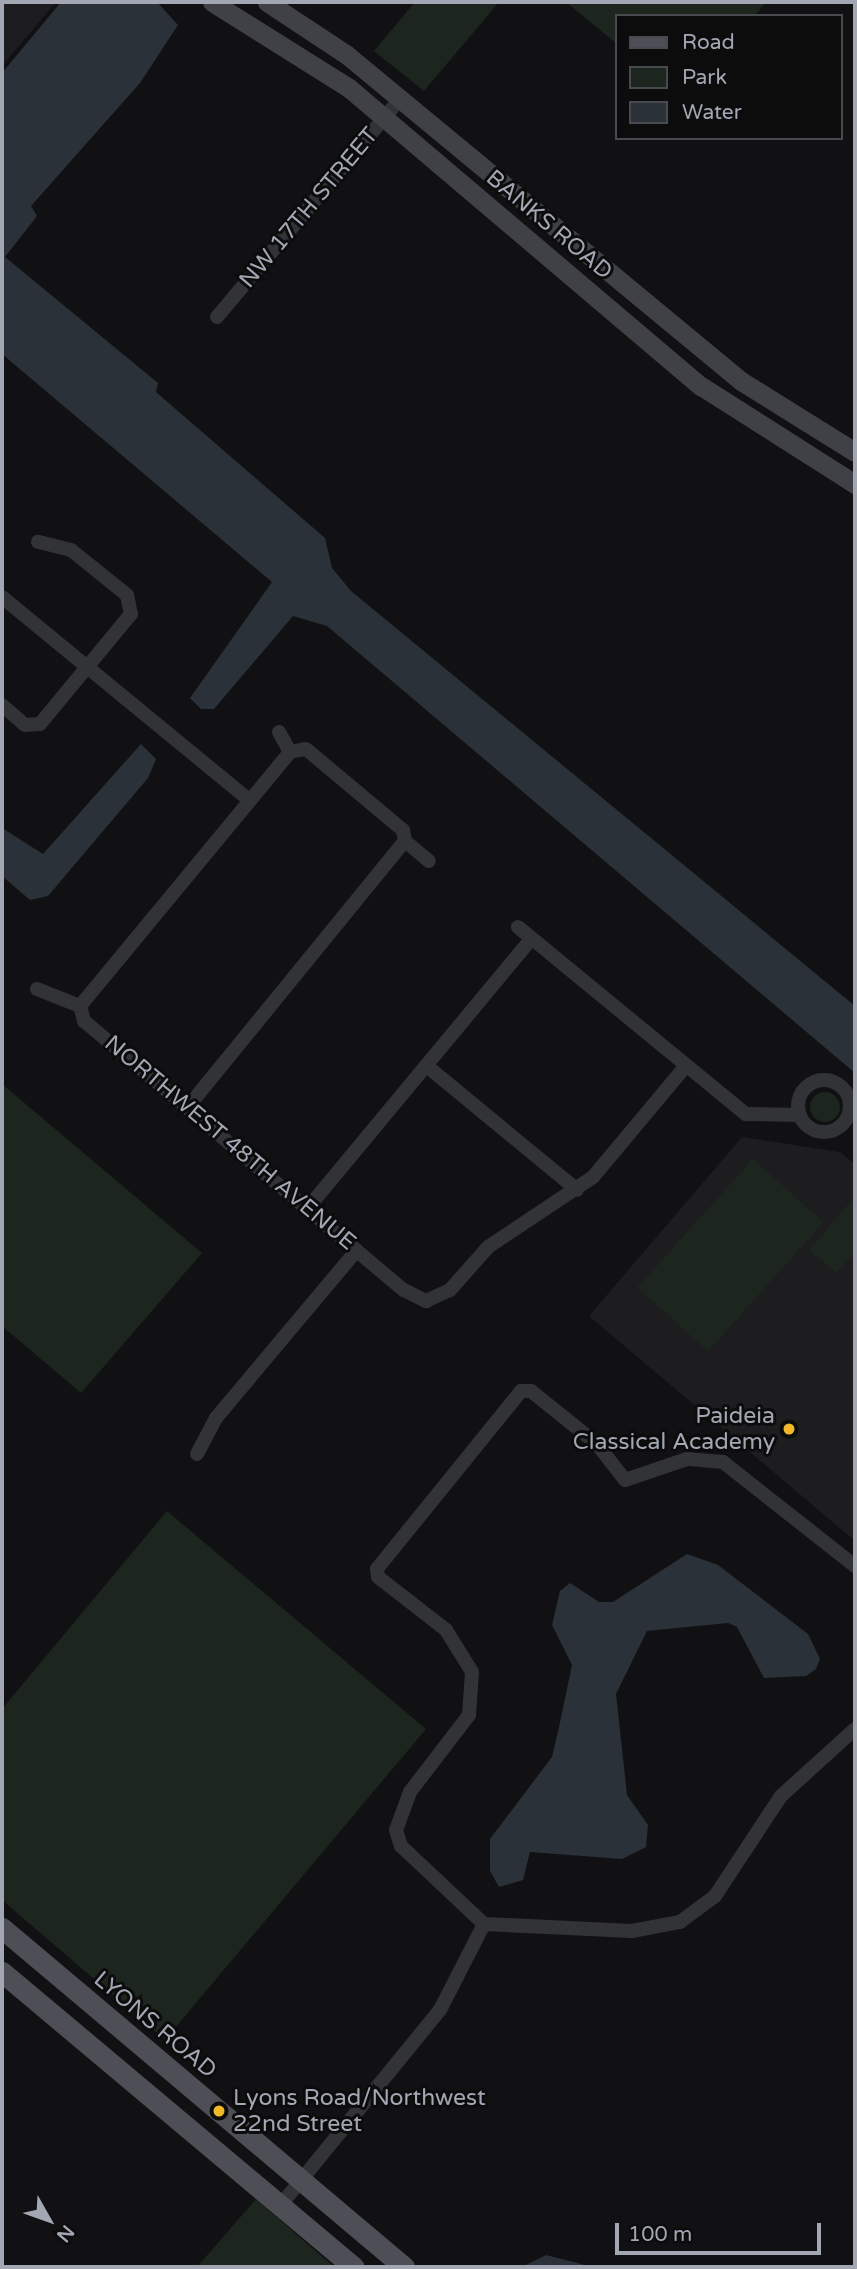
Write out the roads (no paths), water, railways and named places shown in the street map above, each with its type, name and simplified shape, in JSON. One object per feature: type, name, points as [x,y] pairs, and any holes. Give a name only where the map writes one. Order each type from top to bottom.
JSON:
[{"type":"main road","name":"LYONS ROAD","points":[[2,1928],[404,2267]]},
{"type":"main road","points":[[2,1972],[353,2267]]},
{"type":"street","name":"BANKS ROAD","points":[[212,2],[293,48],[385,118],[701,386],[855,484]]},
{"type":"street","name":"BANKS ROAD","points":[[267,2],[401,99],[741,381],[855,452]]},
{"type":"street","name":"NW 17TH STREET","points":[[217,317],[401,99]]},
{"type":"street","points":[[2,705],[25,725],[40,724],[131,614],[127,595],[71,550],[38,542]]},
{"type":"street","points":[[2,597],[248,799]]},
{"type":"street","points":[[279,732],[290,752]]},
{"type":"street","points":[[37,989],[80,1006],[248,799],[290,752],[306,749],[403,830],[405,841],[429,861]]},
{"type":"street","points":[[187,1108],[405,841]]},
{"type":"street","points":[[518,927],[685,1067],[746,1114],[800,1115],[820,1132],[836,1129],[851,1121],[846,1091],[823,1079],[800,1093],[800,1115]]},
{"type":"street","points":[[307,1209],[428,1067],[531,939]]},
{"type":"street","name":"NORTHWEST 48TH AVENUE","points":[[80,1006],[83,1021],[357,1251],[426,1301],[450,1290],[518,1225],[577,1190]]},
{"type":"street","points":[[428,1067],[577,1190],[685,1067]]},
{"type":"street","points":[[197,1454],[216,1418],[357,1251]]},
{"type":"street","points":[[855,1566],[723,1462],[687,1459],[625,1480],[597,1444],[531,1391],[521,1391],[377,1569],[455,1640],[472,1672],[469,1715],[410,1792],[396,1830],[401,1846],[484,1924],[632,1931],[680,1922],[715,1896],[782,1796],[855,1729]]},
{"type":"street","points":[[281,2206],[440,2010],[484,1924]]},
{"type":"water","points":[[61,2],[157,2],[178,25],[140,83],[31,206],[37,216],[5,257],[158,383],[156,392],[325,538],[332,568],[351,591],[855,1006],[855,1073],[327,626],[293,616],[214,709],[201,709],[190,698],[272,582],[2,354],[2,73]]},
{"type":"water","points":[[141,744],[156,759],[148,778],[48,896],[30,900],[2,876],[2,828],[43,854]]},
{"type":"water","points":[[687,1554],[718,1565],[808,1634],[820,1659],[816,1669],[806,1676],[764,1678],[737,1627],[728,1623],[647,1631],[616,1694],[627,1795],[648,1825],[646,1847],[622,1859],[530,1852],[523,1880],[499,1887],[490,1871],[490,1839],[552,1757],[572,1665],[552,1625],[560,1591],[570,1583],[599,1602],[613,1602]]},
{"type":"water","points":[[546,2255],[585,2265],[630,2267],[522,2267]]},
{"type":"place","name":"Paideia Classical Academy","points":[[789,1429]]},
{"type":"place","name":"Lyons Road/Northwest 22nd Street","points":[[219,2111]]}]
